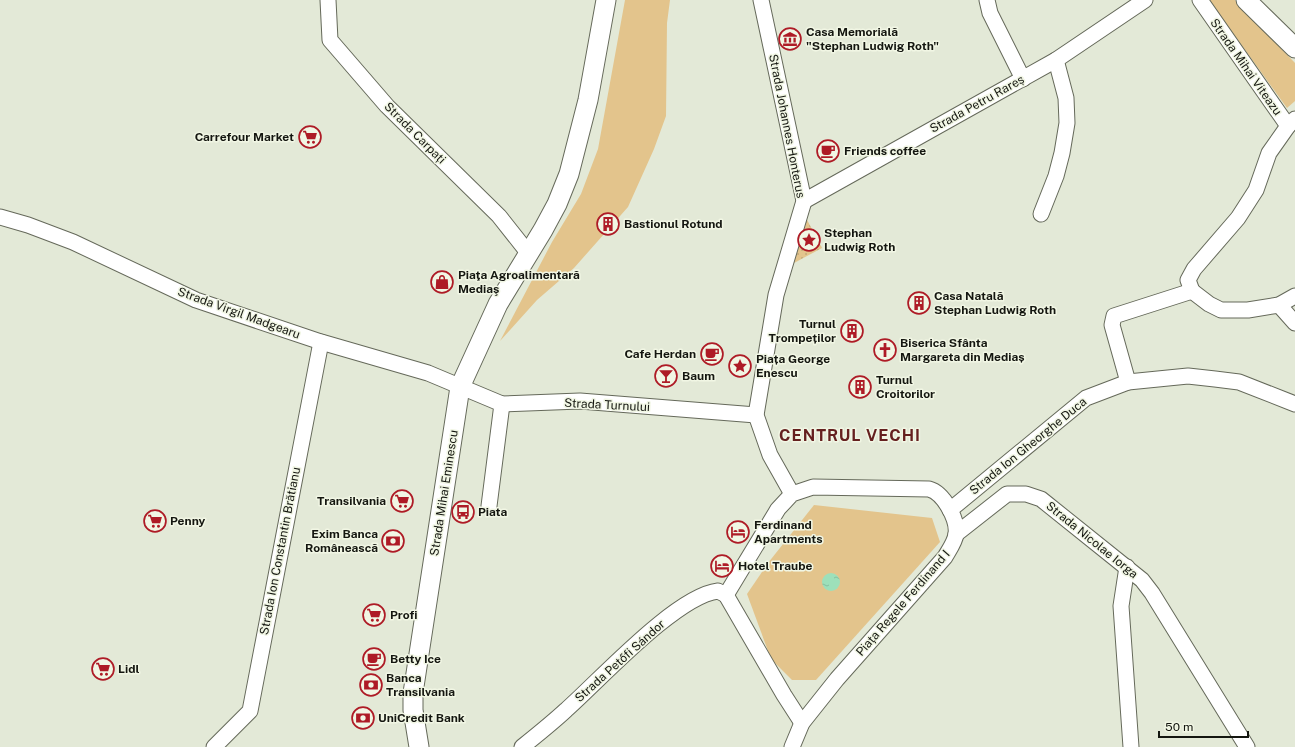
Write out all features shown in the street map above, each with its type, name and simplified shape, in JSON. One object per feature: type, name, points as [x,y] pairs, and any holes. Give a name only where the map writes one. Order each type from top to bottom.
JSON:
[{"type":"main road","name":"Strada Mihai Eminescu","points":[[419,747],[413,710],[414,693],[460,387],[498,304],[529,254],[557,204],[568,174],[588,100],[606,0]]},
{"type":"main road","points":[[1246,0],[1295,48]]},
{"type":"street","name":"Strada Carpați","points":[[328,0],[330,40],[387,106],[494,211],[517,237],[529,254]]},
{"type":"street","name":"Strada Johannes Honterus","points":[[756,415],[776,295],[804,201],[761,0]]},
{"type":"street","points":[[987,0],[990,13],[1023,79]]},
{"type":"street","name":"Strada Petru Rareș","points":[[804,201],[1056,60],[1145,0]]},
{"type":"street","name":"Strada Mihai Viteazu","points":[[1200,0],[1292,122]]},
{"type":"street","points":[[1041,214],[1056,176],[1062,154],[1067,123],[1066,98],[1056,60]]},
{"type":"street","points":[[1292,122],[1269,152],[1256,190],[1238,218],[1194,269],[1188,280],[1192,291],[1209,304],[1221,310],[1248,310],[1279,305],[1295,296]]},
{"type":"street","name":"Strada Virgil Madgearu","points":[[0,217],[28,225],[73,242],[196,300],[321,342],[428,373],[460,387]]},
{"type":"street","points":[[1128,382],[1112,325],[1114,316],[1192,291]]},
{"type":"street","points":[[1279,305],[1295,323]]},
{"type":"street","name":"Strada Ion Constantin Brătianu","points":[[214,747],[250,711],[321,342]]},
{"type":"street","name":"Strada Ion Gheorghe Duca","points":[[950,510],[1086,398],[1128,382],[1188,376],[1239,382],[1295,404]]},
{"type":"street","name":"Strada Turnului","points":[[460,387],[502,404],[580,401],[756,415]]},
{"type":"street","points":[[489,506],[502,404]]},
{"type":"street","points":[[756,415],[770,455],[792,494]]},
{"type":"street","points":[[802,723],[726,595],[778,509],[792,494],[813,487],[929,488],[940,494],[950,510],[956,534]]},
{"type":"street","name":"Strada Nicolae Iorga","points":[[956,534],[1007,494],[1026,494],[1041,499],[1142,580],[1152,593],[1247,747]]},
{"type":"street","name":"Piața Regele Ferdinand I","points":[[792,747],[802,723],[837,679],[945,557],[956,534]]},
{"type":"street","points":[[1127,567],[1121,606],[1131,747]]},
{"type":"street","name":"Strada Petőfi Sándor","points":[[522,747],[566,710],[634,646],[697,597],[718,591],[726,595]]},
{"type":"shaded area","points":[[625,0],[670,0],[667,23],[666,116],[654,149],[628,207],[574,268],[537,300],[500,341],[552,242],[581,194],[598,149]]},
{"type":"shaded area","points":[[1209,0],[1235,0],[1295,63],[1295,101],[1287,108]]},
{"type":"shaded area","points":[[805,216],[822,248],[794,263]]},
{"type":"shaded area","points":[[814,505],[932,518],[940,542],[816,680],[792,680],[771,659],[747,594],[768,563]]},
{"type":"water","points":[[831,573],[837,576],[840,582],[837,588],[831,591],[825,588],[822,582],[825,576]]},
{"type":"place","name":"Casa Memorială \"Stephan Ludwig Roth\"","points":[[790,39]]},
{"type":"place","name":"Carrefour Market","points":[[310,137]]},
{"type":"place","name":"Friends coffee","points":[[828,151]]},
{"type":"place","name":"Bastionul Rotund","points":[[608,224]]},
{"type":"place","name":"Stephan Ludwig Roth","points":[[809,240]]},
{"type":"place","name":"Piaţa Agroalimentară Mediaş","points":[[442,282]]},
{"type":"place","name":"Casa Natală Stephan Ludwig Roth","points":[[919,303]]},
{"type":"place","name":"Turnul Trompeților","points":[[852,331]]},
{"type":"place","name":"Biserica Sfânta Margareta din Mediaș","points":[[885,350]]},
{"type":"place","name":"Cafe Herdan","points":[[712,354]]},
{"type":"place","name":"Piața George Enescu","points":[[740,366]]},
{"type":"place","name":"Baum","points":[[666,376]]},
{"type":"place","name":"Turnul Croitorilor","points":[[860,387]]},
{"type":"place","name":"Transilvania","points":[[402,501]]},
{"type":"place","name":"Piata","points":[[463,512]]},
{"type":"place","name":"Penny","points":[[155,521]]},
{"type":"place","name":"Ferdinand Apartments","points":[[738,532]]},
{"type":"place","name":"Exim Banca Românească","points":[[393,541]]},
{"type":"place","name":"Hotel Traube","points":[[722,566]]},
{"type":"place","name":"Profi","points":[[374,615]]},
{"type":"place","name":"Betty Ice","points":[[374,659]]},
{"type":"place","name":"Lidl","points":[[103,669]]},
{"type":"place","name":"Banca Transilvania","points":[[371,685]]},
{"type":"place","name":"UniCredit Bank","points":[[363,718]]},
{"type":"district","name":"CENTRUL VECHI","points":[[850,435]]}]
